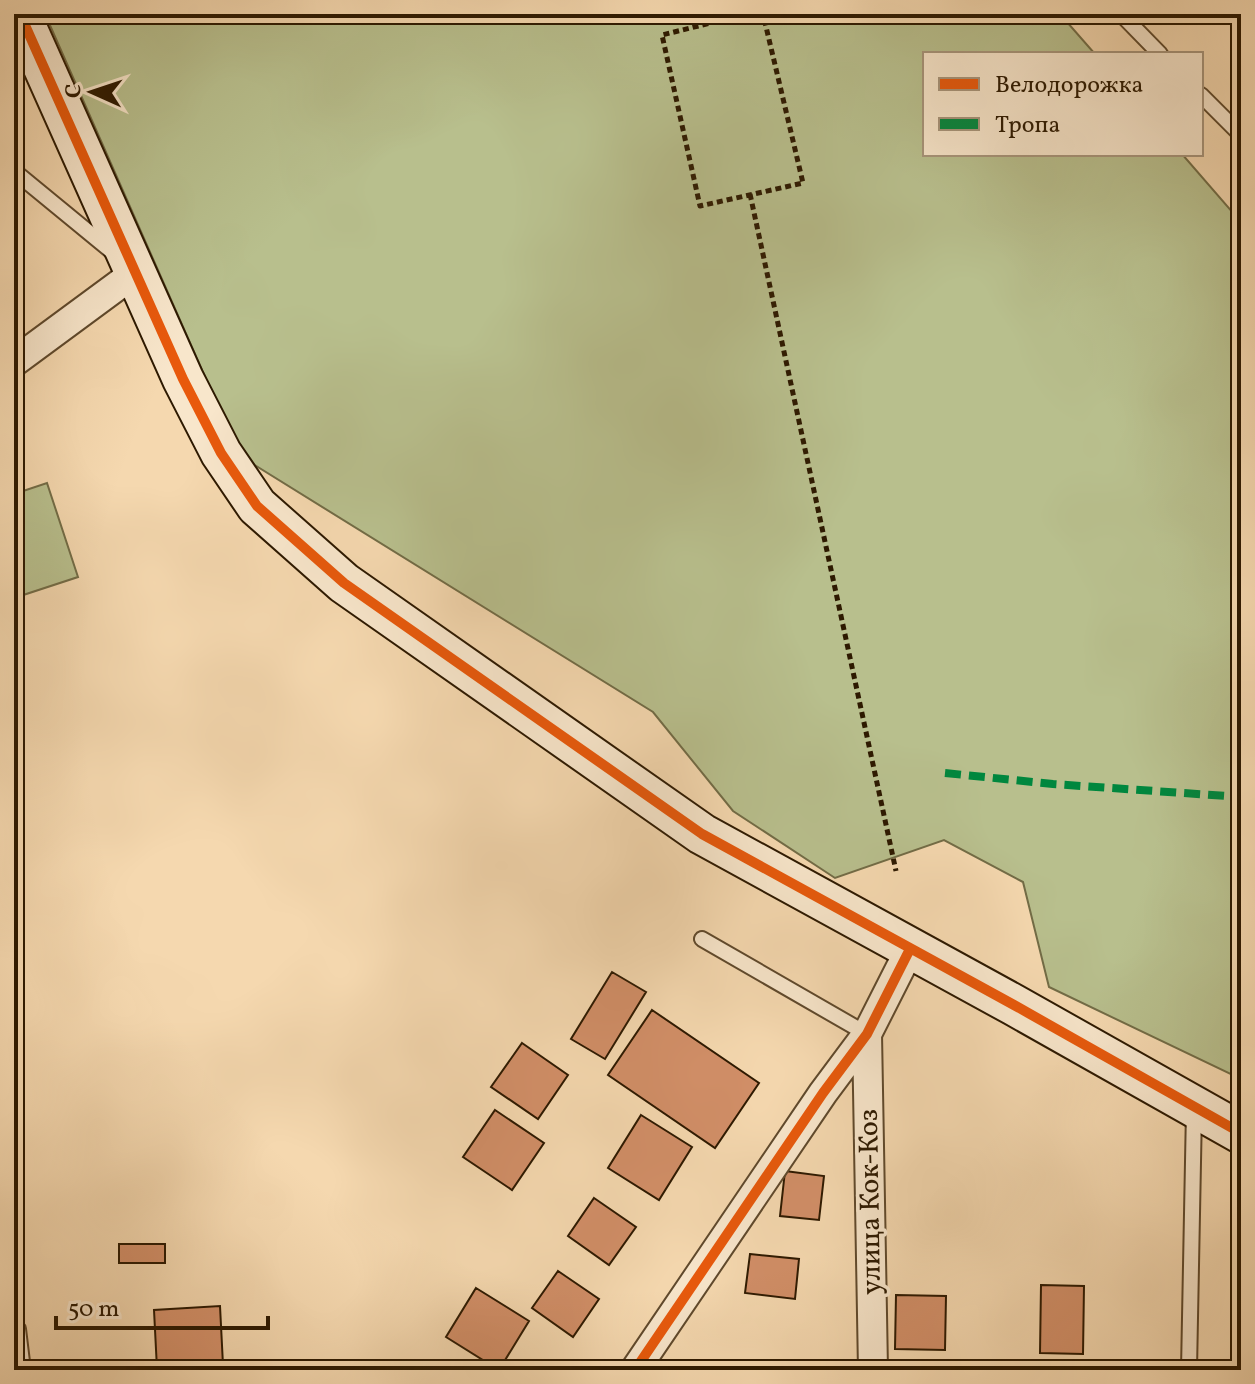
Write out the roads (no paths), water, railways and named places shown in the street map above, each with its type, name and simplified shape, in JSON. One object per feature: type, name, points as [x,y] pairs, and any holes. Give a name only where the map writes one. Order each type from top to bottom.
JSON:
[{"type":"street","points":[[20,14],[183,379],[221,453],[257,506],[344,583],[702,834],[1241,1133]]},
{"type":"street","points":[[14,362],[136,272]]},
{"type":"street","points":[[635,1370],[823,1093],[867,1034],[910,949]]},
{"type":"street","name":"улица Кок-Коз","points":[[867,1034],[873,1370]]},
{"type":"lane","points":[[1121,14],[1158,52]]},
{"type":"lane","points":[[1203,97],[1241,135]]},
{"type":"lane","points":[[14,171],[136,272]]},
{"type":"lane","points":[[702,939],[867,1034]]},
{"type":"lane","points":[[1189,1370],[1194,1108]]},
{"type":"lane","points":[[14,1329],[18,1329],[23,1370]]}]
